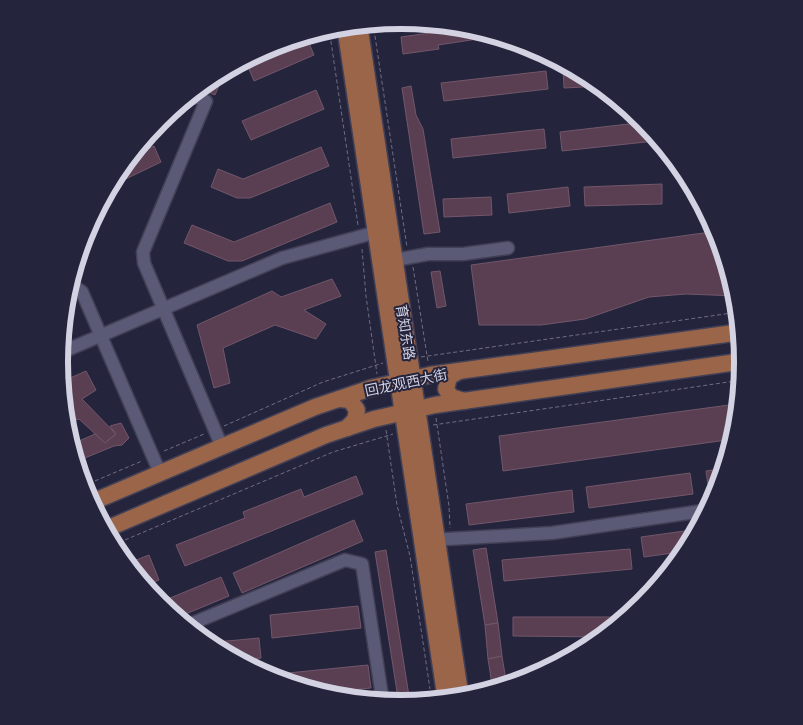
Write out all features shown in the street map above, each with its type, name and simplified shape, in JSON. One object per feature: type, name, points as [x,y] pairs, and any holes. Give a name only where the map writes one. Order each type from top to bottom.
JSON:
[{"type":"main road","name":"育知东路","points":[[361,32],[383,230],[405,380],[436,540],[448,693]]},
{"type":"main road","name":"育知东路","points":[[346,34],[383,230],[402,259],[405,380]]},
{"type":"main road","name":"回龙观西大街","points":[[97,500],[338,399],[405,380],[734,333]]},
{"type":"main road","name":"回龙观西大街","points":[[111,527],[347,428],[410,410],[735,362]]},
{"type":"main road","points":[[459,371],[449,377],[446,389],[451,397],[464,401]]},
{"type":"main road","points":[[338,399],[350,400],[357,410],[355,420],[347,428]]},
{"type":"street","points":[[198,98],[206,101],[143,252],[144,263],[222,447]]},
{"type":"street","points":[[68,349],[282,258],[383,230]]},
{"type":"street","points":[[402,259],[428,254],[464,254],[508,248]]},
{"type":"street","points":[[76,288],[82,292],[160,473]]},
{"type":"street","points":[[436,540],[552,533],[700,511]]},
{"type":"street","points":[[193,623],[345,560],[362,564],[382,696]]},
{"type":"path","points":[[373,30],[402,259],[417,282],[430,375]]},
{"type":"path","points":[[330,36],[360,236],[374,351]]},
{"type":"path","points":[[436,354],[731,313]]},
{"type":"path","points":[[445,423],[735,381]]},
{"type":"path","points":[[435,405],[449,506],[436,540]]},
{"type":"path","points":[[120,542],[333,452],[375,438]]},
{"type":"path","points":[[388,443],[397,505],[447,693]]},
{"type":"building","points":[[436,32],[481,38],[438,45],[439,49],[403,54],[401,37]]},
{"type":"building","points":[[308,42],[314,55],[254,81],[248,66],[274,54]]},
{"type":"building","points":[[563,70],[589,87],[564,88]]},
{"type":"building","points":[[546,71],[548,89],[444,101],[441,83]]},
{"type":"building","points":[[220,82],[215,95],[207,92]]},
{"type":"building","points":[[411,86],[416,115],[423,129],[440,232],[424,234],[402,88]]},
{"type":"building","points":[[316,90],[324,109],[251,140],[242,121]]},
{"type":"building","points":[[633,123],[651,141],[562,151],[560,132]]},
{"type":"building","points":[[544,129],[546,148],[453,158],[451,139]]},
{"type":"building","points":[[154,146],[161,162],[121,181],[137,159],[144,151]]},
{"type":"building","points":[[321,147],[329,166],[250,198],[237,198],[211,187],[218,169],[243,179]]},
{"type":"building","points":[[662,184],[662,204],[585,206],[584,187]]},
{"type":"building","points":[[568,187],[570,206],[509,213],[507,194]]},
{"type":"building","points":[[491,197],[492,215],[444,217],[443,199]]},
{"type":"building","points":[[330,203],[337,222],[242,261],[228,261],[184,243],[192,225],[234,242]]},
{"type":"building","points":[[709,232],[718,255],[729,296],[686,294],[649,297],[585,319],[541,325],[479,325],[471,265]]},
{"type":"building","points":[[440,271],[446,306],[437,308],[431,272]]},
{"type":"building","points":[[332,279],[341,296],[304,310],[326,324],[316,339],[275,325],[223,348],[230,383],[214,388],[197,325],[272,291],[281,297]]},
{"type":"building","points":[[86,371],[96,390],[82,399],[116,434],[105,443],[79,419],[73,421],[68,379]]},
{"type":"building","points":[[729,405],[731,416],[726,440],[503,471],[499,436]]},
{"type":"building","points":[[121,423],[129,438],[122,445],[114,446],[82,459],[77,442],[95,434],[105,443],[116,434],[110,426]]},
{"type":"building","points":[[718,469],[709,492],[709,492],[706,471]]},
{"type":"building","points":[[690,473],[693,494],[589,508],[586,487]]},
{"type":"building","points":[[356,476],[363,494],[185,566],[176,545],[245,518],[243,512],[301,489],[304,497]]},
{"type":"building","points":[[572,490],[574,512],[469,525],[466,504]]},
{"type":"building","points":[[354,520],[363,541],[242,593],[233,573]]},
{"type":"building","points":[[690,530],[676,553],[644,557],[641,537]]},
{"type":"building","points":[[486,548],[498,623],[485,625],[473,550]]},
{"type":"building","points":[[630,549],[632,569],[504,581],[502,560]]},
{"type":"building","points":[[386,550],[409,696],[398,696],[375,552]]},
{"type":"building","points":[[149,555],[159,580],[151,583],[133,561]]},
{"type":"building","points":[[221,577],[229,596],[183,615],[167,599]]},
{"type":"building","points":[[358,606],[361,628],[272,638],[270,615]]},
{"type":"building","points":[[513,617],[617,617],[591,637],[513,636]]},
{"type":"building","points":[[498,623],[502,656],[488,659],[485,625]]},
{"type":"building","points":[[259,638],[261,658],[249,659],[219,642]]},
{"type":"building","points":[[502,656],[506,680],[492,684],[488,659]]},
{"type":"building","points":[[368,665],[371,688],[336,690],[281,674]]}]
